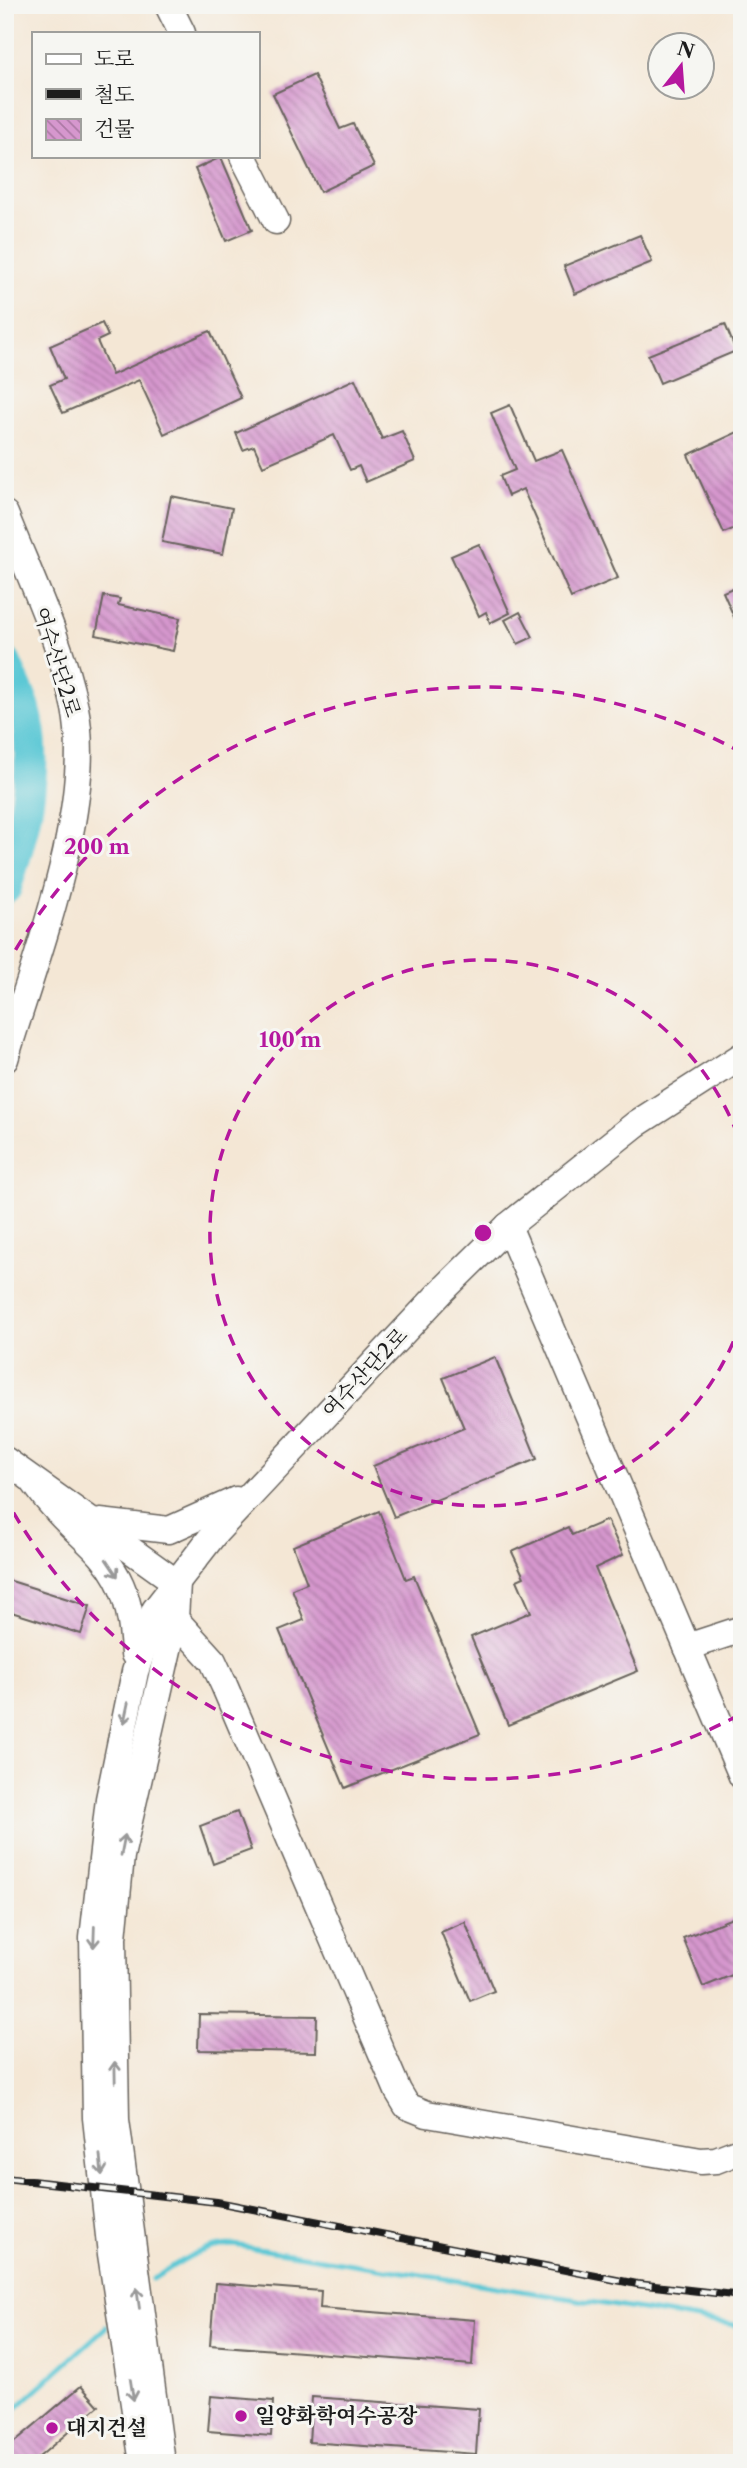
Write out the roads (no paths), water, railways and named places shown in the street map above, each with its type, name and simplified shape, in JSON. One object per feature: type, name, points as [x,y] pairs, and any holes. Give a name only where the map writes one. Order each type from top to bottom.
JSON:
[{"type":"street","points":[[168,5],[182,32]]},
{"type":"street","points":[[244,158],[275,221]]},
{"type":"street","name":"여수산단2로","points":[[5,514],[60,656],[75,708],[78,744],[71,832],[5,1059]]},
{"type":"street","name":"여수산단2로","points":[[135,1672],[155,1610],[201,1549],[440,1292],[508,1226],[636,1124],[742,1056]]},
{"type":"street","points":[[508,1226],[742,1776]]},
{"type":"street","points":[[5,1460],[177,1583],[175,1619],[121,1856],[113,1938],[116,2120],[162,2463]]},
{"type":"street","points":[[34,1482],[47,1501],[101,1552],[119,1578],[131,1610],[135,1672],[101,1853],[93,1938],[94,2060],[96,2118],[111,2254],[143,2463]]},
{"type":"street","points":[[91,1520],[169,1530],[204,1517],[258,1486]]},
{"type":"street","points":[[175,1619],[213,1661],[398,2091],[407,2106],[427,2114],[694,2160],[708,2161],[740,2156]]},
{"type":"street","points":[[687,1647],[742,1629]]},
{"type":"waterway","points":[[5,663],[24,708],[31,752],[28,799],[5,888]]},
{"type":"waterway","points":[[153,2279],[201,2251],[234,2245],[742,2326]]},
{"type":"waterway","points":[[5,2418],[106,2327]]},
{"type":"railway","points":[[5,2178],[217,2202],[637,2284],[742,2296]]},
{"type":"place","name":"일양화학여수공장","points":[[241,2416]]},
{"type":"place","name":"대지건설","points":[[52,2428]]}]
